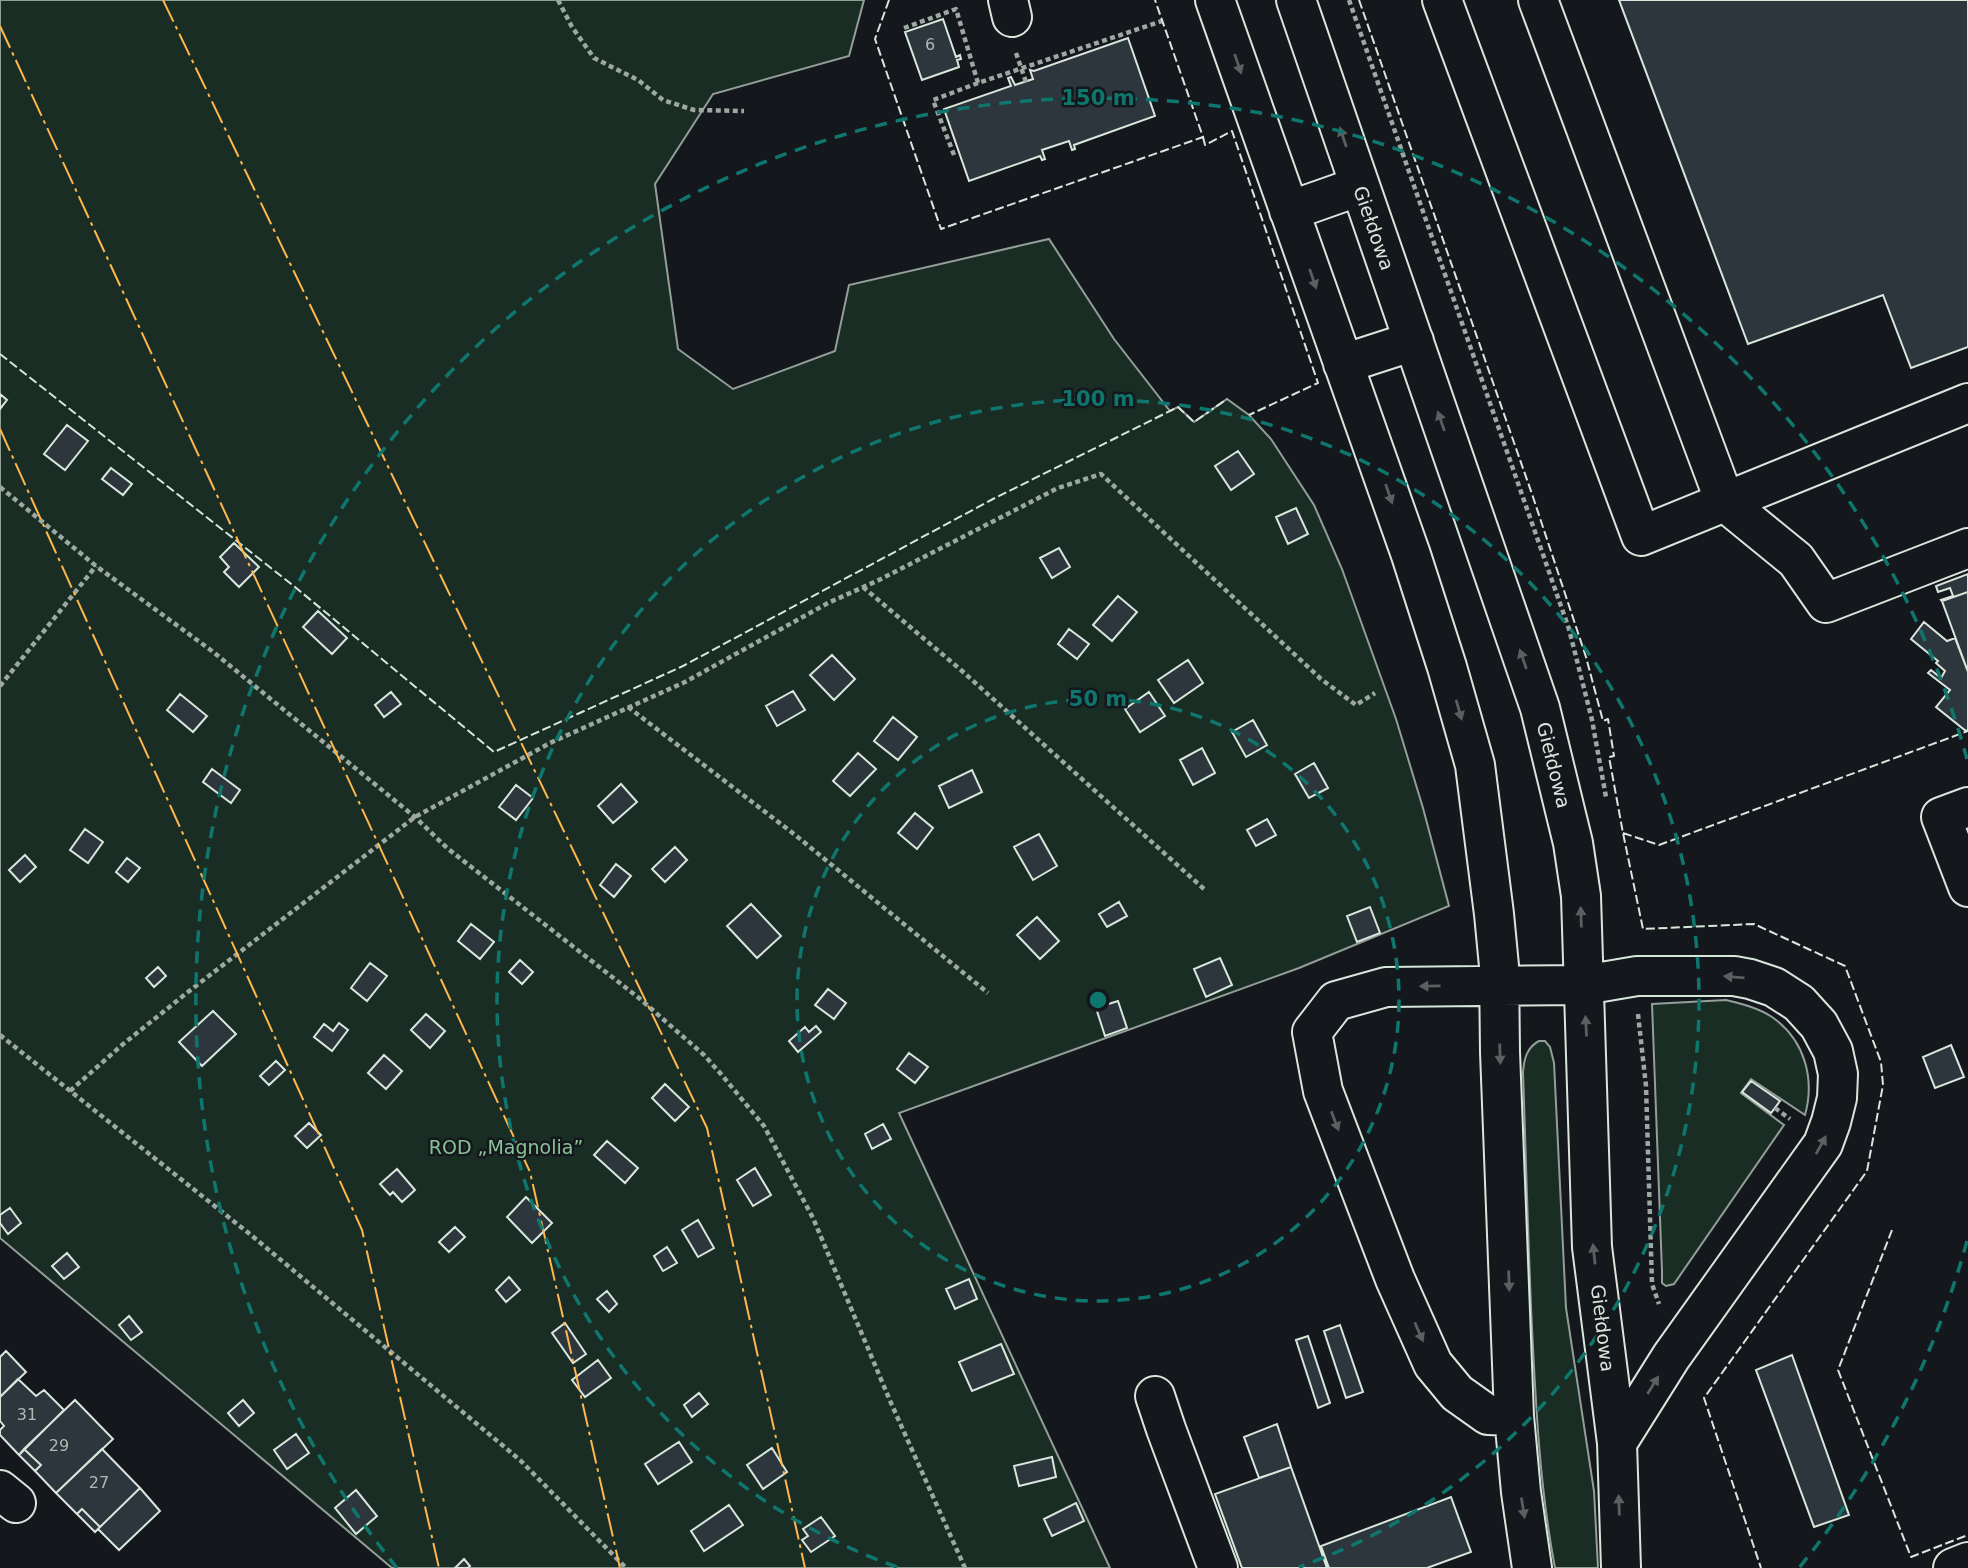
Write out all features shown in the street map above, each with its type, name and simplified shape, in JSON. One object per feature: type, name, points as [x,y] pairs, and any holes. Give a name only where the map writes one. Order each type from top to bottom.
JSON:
[{"type":"street","points":[[1215,0],[1415,568],[1475,765],[1499,965],[1514,1416],[1532,1568]]},
{"type":"street","name":"Giełdowa","points":[[1296,0],[1540,708],[1573,843],[1581,896],[1592,1247],[1617,1443],[1621,1568]]},
{"type":"street","points":[[1442,0],[1641,536],[1968,403]]},
{"type":"street","points":[[1538,0],[1725,502],[1796,560],[1826,603],[1968,548]]},
{"type":"street","points":[[1289,211],[1360,186]]},
{"type":"street","points":[[1343,364],[1414,341]]},
{"type":"street","points":[[1968,807],[1941,817],[1968,887]]},
{"type":"street","points":[[1514,1416],[1488,1415],[1457,1392],[1433,1364],[1395,1279],[1323,1091],[1312,1031],[1336,1001],[1386,987],[1584,985],[1637,976],[1734,976],[1765,983],[1792,997],[1819,1025],[1833,1051],[1838,1074],[1837,1098],[1831,1122],[1823,1144],[1671,1357],[1617,1443]]},
{"type":"street","points":[[1155,1396],[1218,1568]]},
{"type":"street","points":[[1953,1568],[1968,1562]]},
{"type":"path","points":[[558,0],[572,27],[594,58],[638,80],[663,100],[694,110],[744,111]]},
{"type":"path","points":[[1349,0],[1569,629],[1592,720],[1608,807]]},
{"type":"path","points":[[954,155],[933,100],[978,83]]},
{"type":"path","points":[[70,1091],[132,1037],[415,817],[550,743],[685,682],[828,603],[1058,488],[1101,474],[1321,679],[1356,705],[1376,693]]},
{"type":"path","points":[[0,487],[96,566],[212,651],[415,817],[447,848],[639,998],[704,1055],[764,1126],[813,1218],[891,1404],[965,1568]]},
{"type":"path","points":[[0,686],[96,566]]},
{"type":"path","points":[[863,587],[961,670],[1204,889]]},
{"type":"path","points":[[628,707],[794,834],[988,993]]},
{"type":"path","points":[[1638,1013],[1646,1086],[1652,1284],[1662,1315]]},
{"type":"path","points":[[0,1035],[251,1235],[520,1460],[626,1568]]},
{"type":"green space","name":"ROD „Magnolia”","points":[[0,0],[864,0],[849,56],[713,94],[655,184],[678,349],[733,389],[835,351],[849,285],[1049,239],[1114,339],[1170,411],[1178,407],[1194,422],[1227,399],[1249,415],[1271,439],[1314,505],[1342,569],[1396,719],[1449,906],[1299,968],[899,1113],[1110,1568],[392,1568],[0,1238]]},
{"type":"green space","points":[[1726,1000],[1767,1014],[1792,1037],[1805,1061],[1808,1101],[1805,1115],[1751,1079],[1741,1093],[1784,1125],[1674,1284],[1666,1286],[1662,1283],[1652,1004]]},
{"type":"green space","points":[[1539,1041],[1545,1041],[1550,1047],[1554,1063],[1566,1308],[1594,1491],[1598,1568],[1555,1568],[1542,1479],[1532,1328],[1523,1072],[1527,1054]]},
{"type":"building","points":[[1619,0],[1968,0],[1968,347],[1911,368],[1883,295],[1748,344]]},
{"type":"building","points":[[943,19],[956,57],[960,55],[961,59],[957,60],[959,67],[922,80],[905,32]]},
{"type":"building","points":[[1128,38],[1155,116],[1074,145],[1075,149],[1072,150],[1069,141],[1042,150],[1045,159],[1042,160],[1040,156],[969,181],[944,109],[1011,86],[1008,78],[1011,77],[1015,85],[1033,79],[1030,70],[1034,71]]},
{"type":"building","points":[[0,394],[7,400],[0,409]]},
{"type":"building","points":[[67,425],[88,441],[65,470],[44,454]]},
{"type":"building","points":[[1238,451],[1254,474],[1231,490],[1215,466]]},
{"type":"building","points":[[111,468],[132,484],[123,495],[102,479]]},
{"type":"building","points":[[1296,508],[1308,534],[1288,544],[1276,517]]},
{"type":"building","points":[[234,543],[259,567],[239,587],[224,572],[229,567],[220,557]]},
{"type":"building","points":[[1059,548],[1070,567],[1052,578],[1040,558]]},
{"type":"building","points":[[1968,574],[1968,592],[1941,600],[1953,596],[1950,588],[1938,592],[1936,586]]},
{"type":"building","points":[[1968,592],[1968,672],[1942,601]]},
{"type":"building","points":[[1118,596],[1137,612],[1112,641],[1093,625]]},
{"type":"building","points":[[318,611],[347,638],[332,654],[303,627]]},
{"type":"building","points":[[1924,622],[1947,641],[1955,638],[1968,672],[1966,731],[1936,707],[1950,690],[1928,673],[1931,670],[1941,678],[1945,671],[1936,663],[1938,661],[1911,639]]},
{"type":"building","points":[[1069,629],[1089,644],[1077,659],[1058,644]]},
{"type":"building","points":[[832,655],[855,679],[834,700],[810,675]]},
{"type":"building","points":[[1188,660],[1203,683],[1174,703],[1158,680]]},
{"type":"building","points":[[793,691],[805,710],[777,726],[766,706]]},
{"type":"building","points":[[391,692],[401,704],[384,717],[375,705]]},
{"type":"building","points":[[1149,692],[1165,716],[1140,732],[1125,709]]},
{"type":"building","points":[[180,694],[207,716],[193,732],[167,710]]},
{"type":"building","points":[[893,717],[917,737],[898,760],[874,741]]},
{"type":"building","points":[[1253,720],[1267,745],[1246,757],[1232,732]]},
{"type":"building","points":[[1202,748],[1215,773],[1193,785],[1180,760]]},
{"type":"building","points":[[858,753],[876,769],[850,796],[833,781]]},
{"type":"building","points":[[1314,763],[1328,788],[1309,798],[1295,774]]},
{"type":"building","points":[[212,769],[240,790],[231,803],[203,782]]},
{"type":"building","points":[[972,770],[982,792],[949,808],[939,786]]},
{"type":"building","points":[[621,784],[637,802],[613,823],[598,806]]},
{"type":"building","points":[[516,785],[533,798],[516,820],[499,807]]},
{"type":"building","points":[[915,813],[933,828],[917,849],[898,833]]},
{"type":"building","points":[[1267,819],[1276,835],[1256,846],[1247,830]]},
{"type":"building","points":[[85,829],[103,842],[88,863],[70,850]]},
{"type":"building","points":[[1039,834],[1057,866],[1033,880],[1014,847]]},
{"type":"building","points":[[675,847],[687,860],[665,882],[652,869]]},
{"type":"building","points":[[25,855],[36,867],[20,882],[9,870]]},
{"type":"building","points":[[127,858],[140,868],[128,882],[116,872]]},
{"type":"building","points":[[616,864],[631,876],[614,897],[600,885]]},
{"type":"building","points":[[1119,902],[1127,916],[1107,927],[1099,914]]},
{"type":"building","points":[[751,904],[781,936],[757,958],[727,926]]},
{"type":"building","points":[[1370,907],[1380,933],[1357,942],[1347,916]]},
{"type":"building","points":[[1037,917],[1059,941],[1040,959],[1017,935]]},
{"type":"building","points":[[471,924],[494,942],[480,959],[458,941]]},
{"type":"building","points":[[1220,958],[1232,985],[1206,997],[1194,969]]},
{"type":"building","points":[[520,960],[533,972],[522,984],[509,972]]},
{"type":"building","points":[[370,963],[387,976],[367,1001],[351,988]]},
{"type":"building","points":[[158,967],[166,976],[154,987],[146,978]]},
{"type":"building","points":[[828,989],[846,1003],[834,1019],[815,1005]]},
{"type":"building","points":[[1118,1001],[1127,1028],[1105,1036],[1096,1008]]},
{"type":"building","points":[[213,1011],[236,1034],[202,1066],[179,1042]]},
{"type":"building","points":[[426,1014],[445,1031],[430,1048],[411,1030]]},
{"type":"building","points":[[339,1023],[348,1030],[332,1051],[314,1037],[324,1024],[333,1031]]},
{"type":"building","points":[[816,1026],[821,1032],[798,1052],[789,1041],[805,1027],[809,1032]]},
{"type":"building","points":[[1951,1045],[1964,1077],[1935,1088],[1923,1057]]},
{"type":"building","points":[[909,1053],[928,1067],[915,1083],[897,1069]]},
{"type":"building","points":[[384,1055],[402,1071],[386,1089],[368,1073]]},
{"type":"building","points":[[276,1061],[285,1070],[269,1085],[260,1076]]},
{"type":"building","points":[[1751,1081],[1780,1101],[1771,1113],[1742,1092]]},
{"type":"building","points":[[665,1084],[689,1107],[675,1121],[652,1098]]},
{"type":"building","points":[[309,1123],[321,1135],[307,1148],[295,1136]]},
{"type":"building","points":[[883,1124],[891,1139],[872,1149],[865,1134]]},
{"type":"building","points":[[607,1141],[638,1168],[625,1183],[594,1155]]},
{"type":"building","points":[[755,1168],[771,1195],[753,1206],[737,1180]]},
{"type":"building","points":[[397,1169],[415,1190],[402,1202],[393,1192],[390,1195],[380,1184]]},
{"type":"building","points":[[526,1197],[552,1223],[532,1243],[507,1217]]},
{"type":"building","points":[[10,1208],[21,1223],[8,1234],[0,1223],[0,1215]]},
{"type":"building","points":[[698,1220],[714,1248],[698,1257],[682,1230]]},
{"type":"building","points":[[455,1227],[465,1237],[449,1252],[439,1242]]},
{"type":"building","points":[[667,1247],[677,1263],[663,1271],[654,1256]]},
{"type":"building","points":[[67,1253],[79,1267],[64,1279],[52,1266]]},
{"type":"building","points":[[509,1277],[520,1290],[506,1302],[496,1290]]},
{"type":"building","points":[[969,1279],[977,1299],[955,1309],[946,1289]]},
{"type":"building","points":[[607,1291],[617,1304],[609,1312],[597,1299]]},
{"type":"building","points":[[129,1316],[142,1332],[131,1340],[119,1325]]},
{"type":"building","points":[[565,1323],[586,1354],[573,1363],[552,1333]]},
{"type":"building","points":[[1340,1325],[1363,1392],[1346,1398],[1324,1331]]},
{"type":"building","points":[[1308,1336],[1330,1403],[1318,1408],[1296,1340]]},
{"type":"building","points":[[1001,1344],[1014,1374],[972,1391],[959,1362]]},
{"type":"building","points":[[6,1351],[26,1372],[0,1397],[0,1357]]},
{"type":"building","points":[[1792,1355],[1849,1515],[1814,1527],[1756,1370]]},
{"type":"building","points":[[598,1360],[611,1378],[585,1397],[572,1380]]},
{"type":"building","points":[[18,1379],[36,1396],[44,1390],[64,1410],[19,1455],[0,1435],[4,1426],[0,1421],[0,1397]]},
{"type":"building","points":[[699,1393],[708,1404],[692,1417],[684,1405]]},
{"type":"building","points":[[75,1400],[113,1439],[56,1493],[35,1471],[41,1465],[24,1449]]},
{"type":"building","points":[[243,1400],[254,1413],[239,1426],[228,1413]]},
{"type":"building","points":[[1277,1424],[1291,1467],[1259,1478],[1244,1437]]},
{"type":"building","points":[[296,1434],[309,1453],[287,1469],[274,1450]]},
{"type":"building","points":[[679,1442],[692,1462],[658,1484],[645,1464]]},
{"type":"building","points":[[772,1448],[787,1472],[763,1489],[747,1465]]},
{"type":"building","points":[[24,1449],[41,1465],[35,1471],[19,1455]]},
{"type":"building","points":[[102,1449],[140,1488],[100,1527],[82,1509],[77,1514],[56,1493]]},
{"type":"building","points":[[1052,1457],[1056,1477],[1019,1486],[1014,1466]]},
{"type":"building","points":[[1291,1467],[1327,1568],[1242,1568],[1215,1494]]},
{"type":"building","points":[[140,1488],[160,1511],[119,1550],[98,1529]]},
{"type":"building","points":[[356,1490],[377,1516],[356,1534],[335,1508]]},
{"type":"building","points":[[1451,1497],[1471,1552],[1427,1568],[1329,1568],[1321,1546]]},
{"type":"building","points":[[1076,1503],[1084,1521],[1052,1536],[1044,1519]]},
{"type":"building","points":[[729,1505],[743,1525],[704,1551],[691,1531]]},
{"type":"building","points":[[82,1509],[100,1527],[95,1532],[77,1514]]},
{"type":"building","points":[[821,1517],[835,1536],[811,1552],[802,1540],[808,1536],[803,1529]]},
{"type":"building","points":[[464,1559],[470,1566],[468,1568],[455,1568]]},
{"type":"fence","points":[[889,0],[875,39],[941,229],[1203,137],[1155,0]]},
{"type":"fence","points":[[1359,0],[1532,494],[1586,657],[1603,721],[1608,719],[1614,756],[1609,757],[1643,929],[1754,924],[1845,966],[1881,1062],[1883,1085],[1867,1171],[1704,1398],[1761,1568]]},
{"type":"fence","points":[[1203,137],[1205,145],[1232,131],[1318,383],[1249,415]]},
{"type":"fence","points":[[0,354],[295,587],[494,752],[683,666],[993,499],[1178,407],[1194,422],[1227,399]]},
{"type":"fence","points":[[1623,833],[1659,845],[1968,731]]},
{"type":"fence","points":[[1892,1230],[1838,1370],[1911,1557],[1968,1535]]},
{"type":"power","points":[[163,0],[707,1128],[805,1568]]},
{"type":"power","points":[[0,26],[530,1172],[620,1568]]},
{"type":"power","points":[[0,429],[362,1230],[439,1568]]}]
